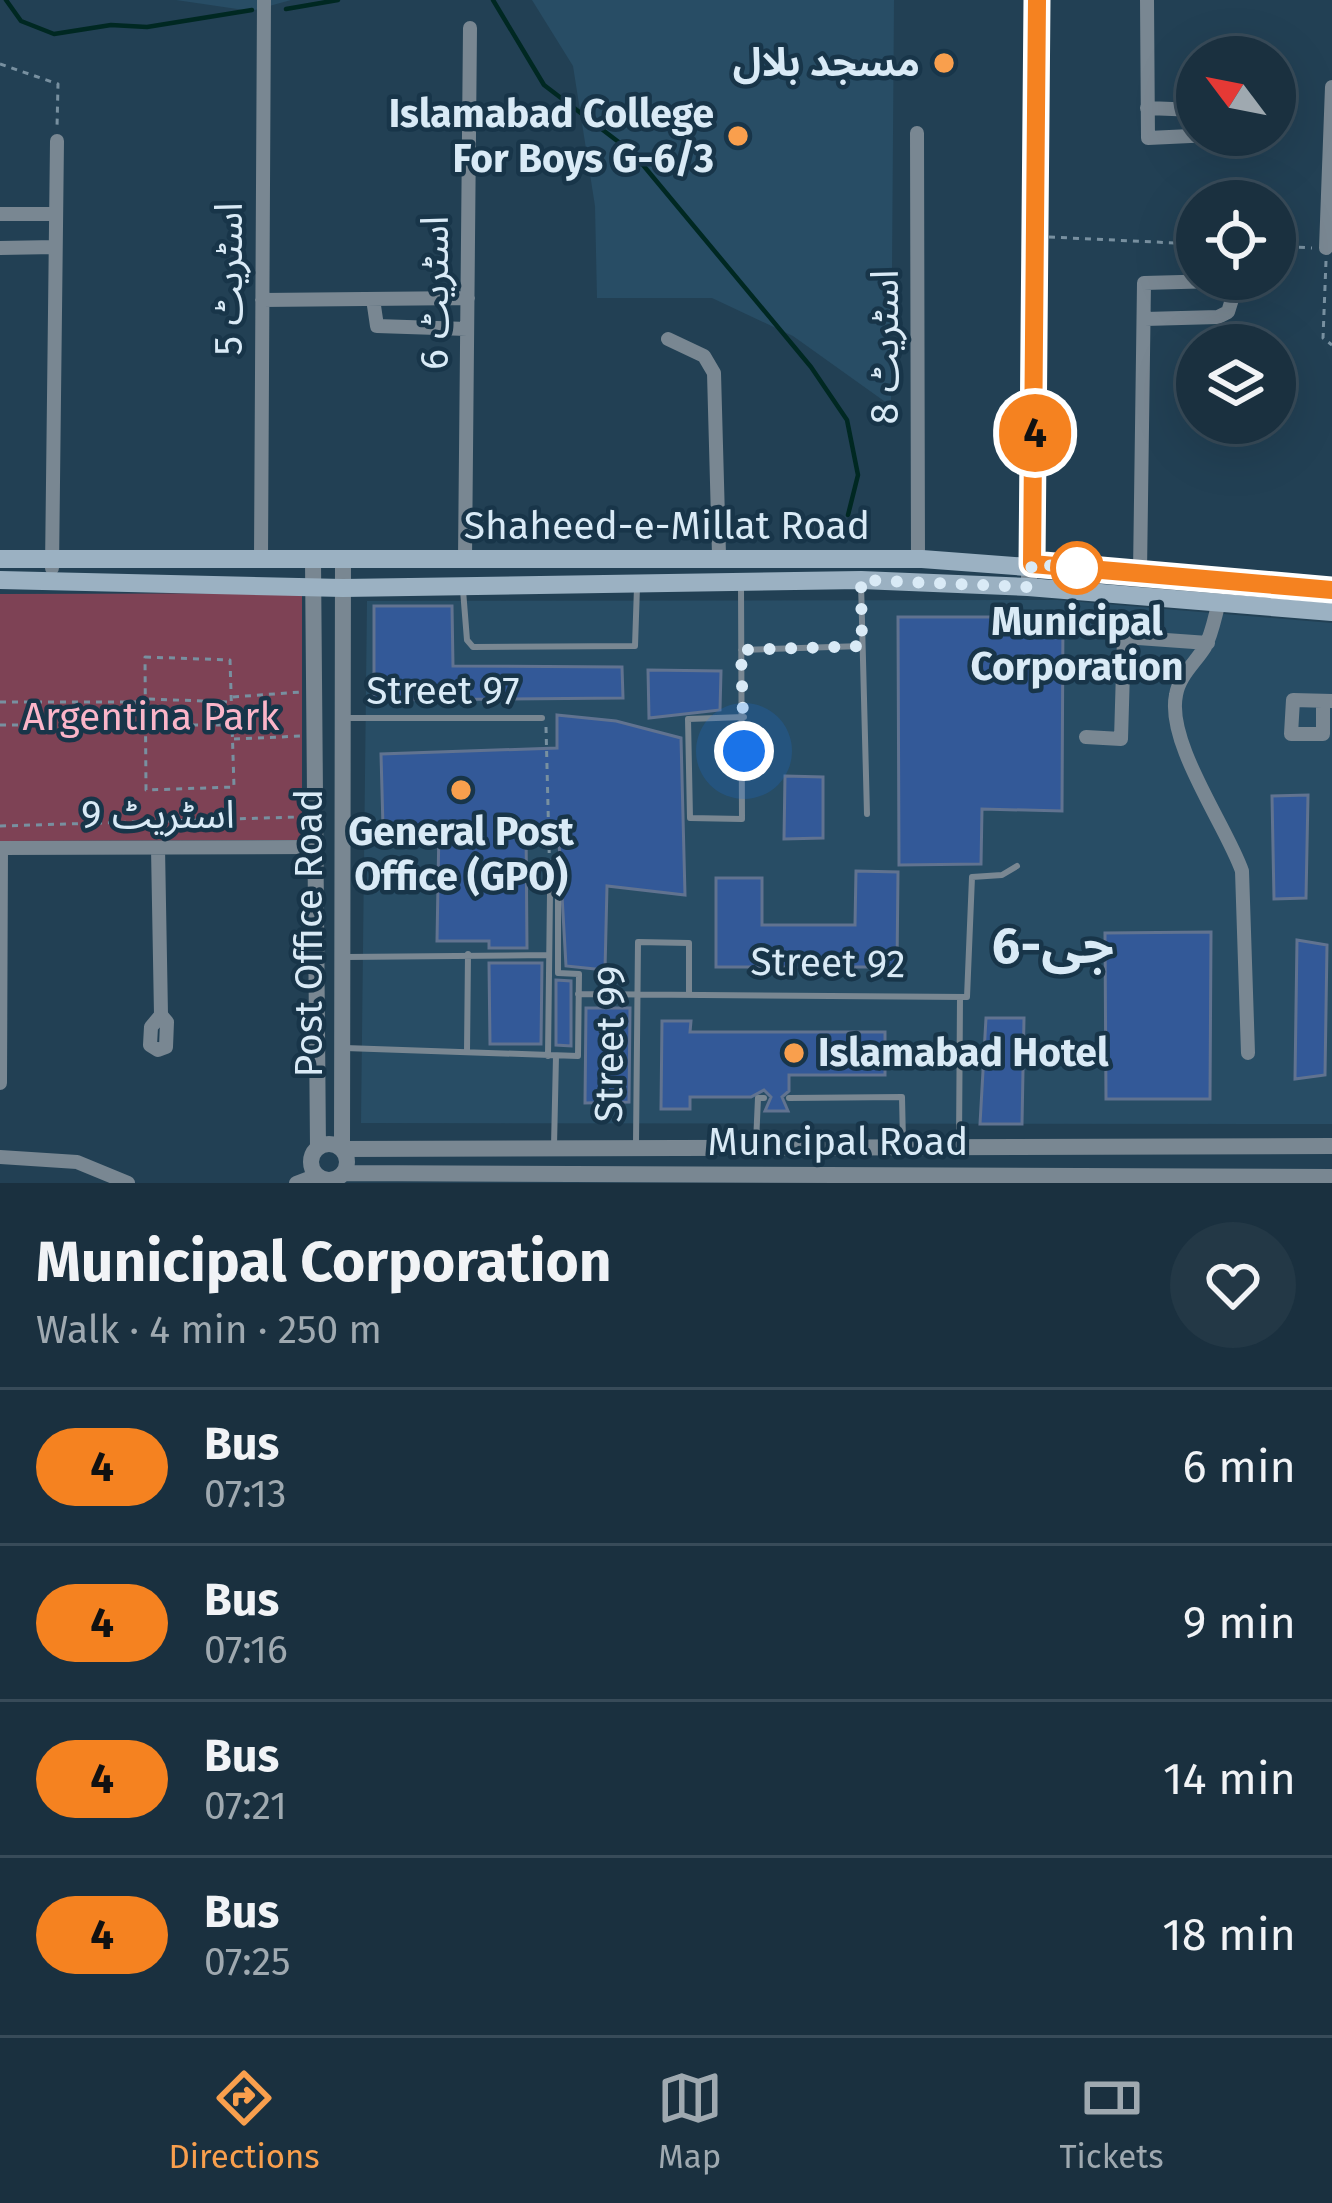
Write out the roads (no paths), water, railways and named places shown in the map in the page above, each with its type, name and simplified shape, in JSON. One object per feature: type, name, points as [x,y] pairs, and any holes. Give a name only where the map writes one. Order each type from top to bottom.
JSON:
[{"type":"main road","name":"Shaheed-e-Millat Road","points":[[0,559],[313,561],[741,554],[1032,564],[1332,590]]},
{"type":"main road","points":[[741,554],[741,579]]},
{"type":"main road","name":"Shaheed-e-Millat Road","points":[[0,580],[343,588],[861,580],[1028,587],[1332,612]]},
{"type":"street","name":"اسٹریٹ 5","points":[[261,559],[263,0]]},
{"type":"street","points":[[1028,587],[1032,564],[1037,0]]},
{"type":"street","points":[[1147,0],[1148,138],[1176,137]]},
{"type":"street","name":"اسٹریٹ 6","points":[[465,559],[470,28]]},
{"type":"street","points":[[1327,248],[1332,87]]},
{"type":"street","points":[[1147,108],[1176,109]]},
{"type":"street","name":"اسٹریٹ 8","points":[[917,133],[918,560]]},
{"type":"street","points":[[53,579],[57,141]]},
{"type":"street","points":[[0,214],[56,214]]},
{"type":"street","points":[[0,248],[55,248]]},
{"type":"street","points":[[1139,574],[1144,283],[1218,280],[1234,296],[1228,312],[1218,317],[1145,319]]},
{"type":"street","points":[[262,300],[468,298]]},
{"type":"street","points":[[373,299],[377,326],[467,329]]},
{"type":"street","points":[[668,339],[704,356],[714,373],[719,555]]},
{"type":"street","name":"Post Office Road","points":[[342,1149],[344,560]]},
{"type":"street","name":"Post Office Road","points":[[313,561],[318,1148]]},
{"type":"street","points":[[1219,602],[1208,643],[1179,683],[1174,702],[1208,809],[1234,847],[1242,871],[1248,1053]]},
{"type":"street","points":[[1086,737],[1120,739],[1118,696],[1124,637],[1208,643]]},
{"type":"street","points":[[314,726],[343,718]]},
{"type":"street","name":"اسٹریٹ 9","points":[[1,848],[315,847]]},
{"type":"street","points":[[1,848],[1,1082]]},
{"type":"street","points":[[158,848],[161,1015],[167,1033]]},
{"type":"street","points":[[342,1119],[359,1139],[376,1148]]},
{"type":"street","points":[[317,1179],[311,1164],[318,1148],[333,1144],[342,1149],[1332,1146]]},
{"type":"street","points":[[1053,1148],[1054,1180]]},
{"type":"street","points":[[296,1183],[344,1173],[342,1149]]},
{"type":"street","points":[[1077,1149],[1077,1180]]},
{"type":"street","points":[[0,1157],[76,1162],[128,1183]]},
{"type":"street","name":"Muncipal Road","points":[[344,1173],[447,1178],[1332,1177]]},
{"type":"lane","points":[[741,579],[744,717],[742,819],[690,818],[688,719],[744,717]]},
{"type":"lane","points":[[861,580],[867,814]]},
{"type":"lane","points":[[462,583],[466,640],[473,647],[635,646],[637,583]]},
{"type":"lane","points":[[741,650],[862,646]]},
{"type":"lane","name":"Street 97","points":[[343,718],[542,718]]},
{"type":"lane","points":[[959,1147],[972,877],[1002,875],[1017,866]]},
{"type":"lane","points":[[550,892],[554,1146]]},
{"type":"lane","points":[[341,1048],[578,1056],[579,974],[558,973],[559,898]]},
{"type":"lane","name":"Street 99","points":[[636,1147],[638,942],[689,943],[689,994]]},
{"type":"lane","points":[[467,1052],[468,954]]},
{"type":"lane","points":[[343,957],[548,955]]},
{"type":"lane","name":"Street 92","points":[[578,994],[963,998]]},
{"type":"lane","points":[[789,1098],[902,1097],[903,1146]]},
{"type":"lane","points":[[755,1147],[758,1098],[764,1098]]},
{"type":"waterway","points":[[6,0],[21,21],[54,34],[111,25],[147,27],[252,10]]},
{"type":"waterway","points":[[286,9],[338,0]]},
{"type":"waterway","points":[[493,0],[544,85],[633,153],[811,367],[847,420],[858,475],[848,515]]},
{"type":"place","name":"مسجد بلال","points":[[944,63]]},
{"type":"place","name":"Islamabad College For Boys G-6/3","points":[[738,136]]},
{"type":"place","name":"Municipal Corporation","points":[[1077,568]]},
{"type":"place","name":"General Post Office (GPO)","points":[[461,790]]},
{"type":"place","name":"Islamabad Hotel","points":[[794,1053]]},
{"type":"district","name":"جی-6","points":[[1053,946]]},
{"type":"park label","name":"Argentina Park","points":[[151,717]]}]
